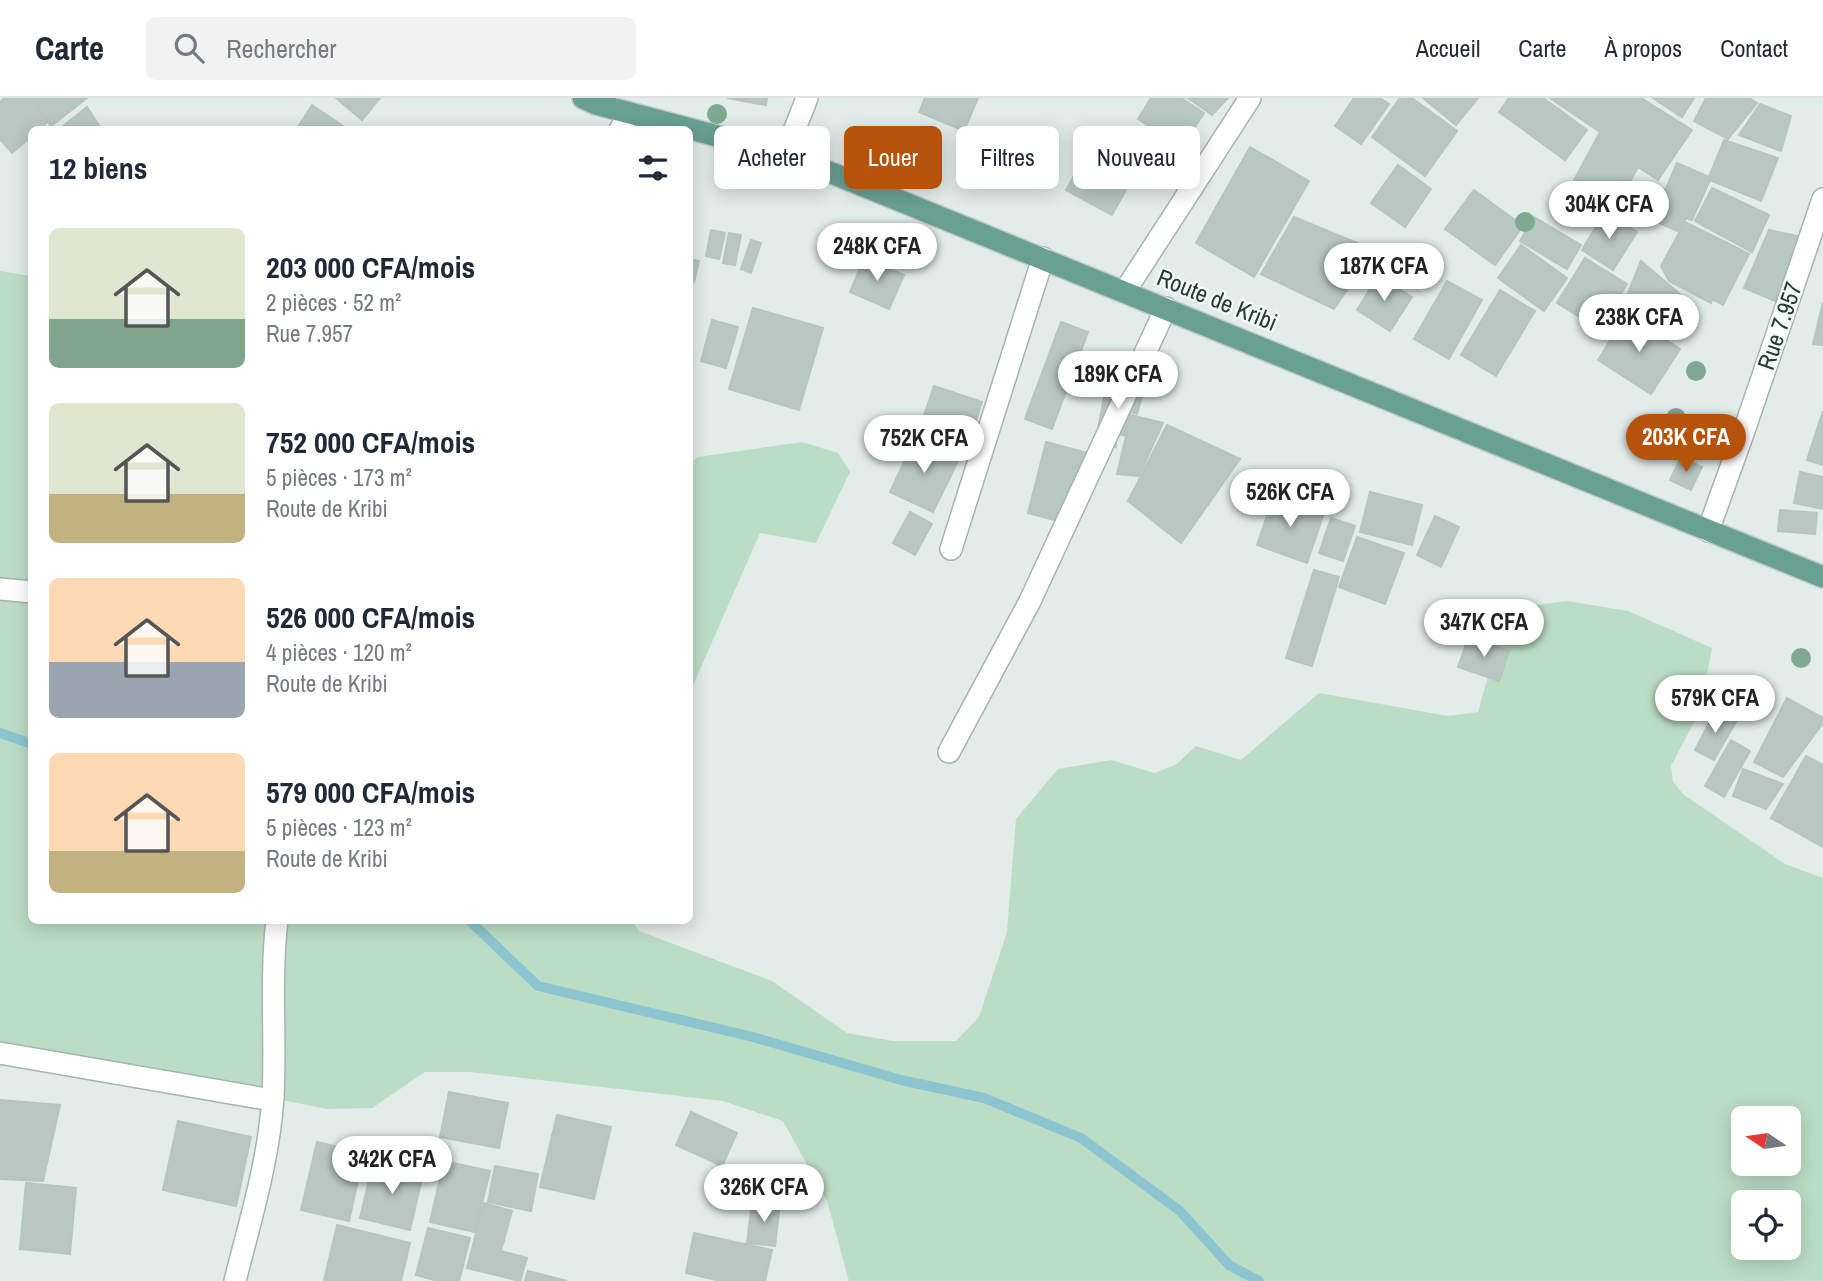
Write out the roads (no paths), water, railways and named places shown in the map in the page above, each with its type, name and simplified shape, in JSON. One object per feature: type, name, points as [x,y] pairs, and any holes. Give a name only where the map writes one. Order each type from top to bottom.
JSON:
[{"type":"main road","name":"Route de Kribi","points":[[583,98],[624,121],[648,126]]},
{"type":"main road","name":"Route de Kribi","points":[[693,135],[714,139]]},
{"type":"main road","name":"Route de Kribi","points":[[830,172],[1823,577]]},
{"type":"street","points":[[796,126],[807,98]]},
{"type":"street","points":[[1125,291],[1250,98]]},
{"type":"street","name":"Rue 7.957","points":[[1707,531],[1749,418],[1823,199]]},
{"type":"street","points":[[951,549],[1043,258]]},
{"type":"street","points":[[949,752],[1030,601],[1166,308]]},
{"type":"street","points":[[0,589],[28,592]]},
{"type":"street","points":[[235,1281],[261,1178],[272,1100],[277,924]]},
{"type":"street","points":[[0,1053],[272,1100]]},
{"type":"waterway","points":[[0,733],[28,743]]},
{"type":"waterway","points":[[473,924],[538,986],[753,1037],[901,1080],[984,1098],[1081,1138],[1180,1211],[1229,1265],[1259,1281]]}]
